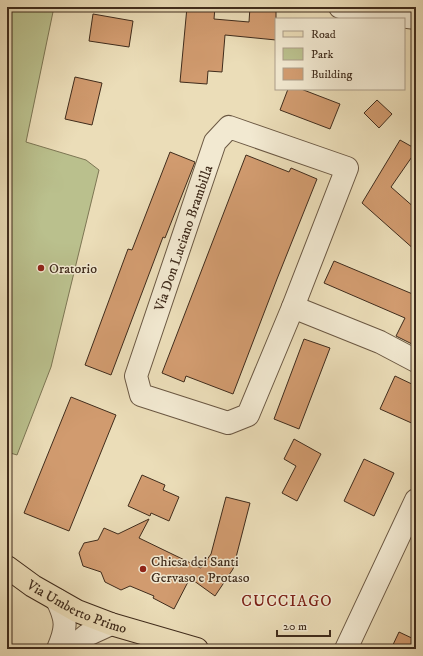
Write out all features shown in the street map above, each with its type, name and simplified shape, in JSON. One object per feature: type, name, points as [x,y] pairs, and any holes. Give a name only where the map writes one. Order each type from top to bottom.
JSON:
[{"type":"main road","name":"Via Umberto Primo","points":[[7,567],[33,586],[77,611],[111,624],[197,649]]},
{"type":"street","points":[[340,7],[359,11],[416,18]]},
{"type":"street","name":"Via Don Luciano Brambilla","points":[[228,127],[347,168],[293,307],[248,415],[228,423],[141,395],[136,376],[215,142],[228,127]]},
{"type":"street","points":[[293,307],[380,342],[416,360]]},
{"type":"street","points":[[346,649],[414,510]]},
{"type":"street","points":[[57,600],[64,614],[65,632],[58,649]]},
{"type":"street","points":[[70,649],[87,635],[111,624]]},
{"type":"green space","name":"Oratorio","points":[[7,7],[54,7],[26,142],[86,160],[99,170],[51,367],[17,455],[7,452]]},
{"type":"building","points":[[187,7],[215,7],[214,19],[249,22],[250,7],[276,7],[275,40],[225,35],[222,72],[208,71],[207,84],[180,82]]},
{"type":"building","points":[[93,14],[133,21],[129,47],[89,41]]},
{"type":"building","points":[[75,77],[102,83],[92,125],[65,119]]},
{"type":"building","points":[[288,90],[304,90],[340,104],[330,129],[280,110]]},
{"type":"building","points":[[377,100],[392,114],[379,128],[364,113]]},
{"type":"building","points":[[400,140],[416,149],[416,151],[391,187],[416,209],[416,251],[362,203]]},
{"type":"building","points":[[170,152],[195,162],[165,238],[163,237],[111,375],[85,365],[128,249],[132,250]]},
{"type":"building","points":[[246,155],[289,172],[291,168],[317,179],[233,394],[186,376],[184,382],[162,373]]},
{"type":"building","points":[[334,261],[415,295],[416,293],[416,346],[396,336],[405,318],[324,283]]},
{"type":"building","points":[[304,339],[330,348],[299,429],[274,419]]},
{"type":"building","points":[[395,376],[416,386],[416,425],[380,409]]},
{"type":"building","points":[[71,397],[116,415],[69,531],[24,513]]},
{"type":"building","points":[[294,439],[321,454],[297,501],[282,493],[296,466],[284,459]]},
{"type":"building","points":[[364,459],[394,473],[374,516],[344,501]]},
{"type":"building","points":[[142,475],[165,485],[163,490],[179,497],[169,521],[151,513],[150,516],[128,506]]},
{"type":"building","name":"Chiesa dei Santi Gervaso e Protaso","points":[[226,497],[250,503],[233,569],[215,596],[190,578],[174,609],[153,598],[154,596],[130,586],[121,590],[105,582],[101,572],[83,566],[79,553],[84,543],[98,540],[104,528],[118,534],[149,519],[139,538],[201,568],[211,554]]},
{"type":"building","points":[[399,632],[416,640],[416,649],[391,649]]},
{"type":"place","name":"Oratorio","points":[[41,268]]},
{"type":"place","name":"Chiesa dei Santi Gervaso e Protaso","points":[[143,569]]},
{"type":"district","name":"CUCCIAGO","points":[[287,600]]}]
